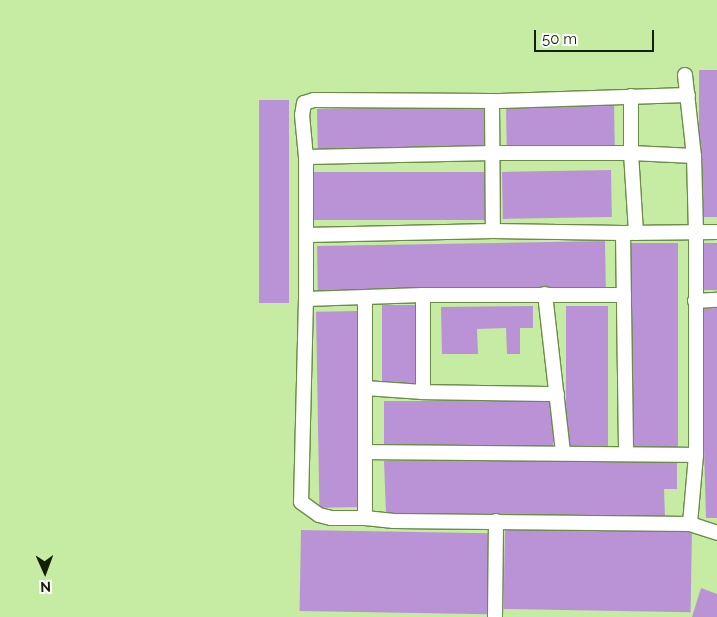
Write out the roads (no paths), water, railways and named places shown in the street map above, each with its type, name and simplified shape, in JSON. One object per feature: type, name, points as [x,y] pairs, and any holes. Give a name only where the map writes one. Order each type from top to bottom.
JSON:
[{"type":"street","points":[[685,75],[694,156],[696,232],[696,455],[690,524]]},
{"type":"street","points":[[688,95],[492,101],[308,101],[304,103],[302,115],[306,157],[306,299],[301,502],[308,509],[319,515],[394,521],[690,524],[717,533]]},
{"type":"street","points":[[626,454],[624,295],[630,233],[631,96]]},
{"type":"street","points":[[492,101],[493,231]]},
{"type":"street","points":[[306,157],[493,153],[631,153],[694,156]]},
{"type":"street","points":[[306,235],[493,231],[717,232]]},
{"type":"street","points":[[544,294],[563,453]]},
{"type":"street","points":[[306,299],[423,295],[624,295]]},
{"type":"street","points":[[423,295],[423,392]]},
{"type":"street","points":[[365,297],[365,518]]},
{"type":"street","points":[[695,302],[717,300]]},
{"type":"street","points":[[365,388],[423,392],[557,394]]},
{"type":"street","points":[[366,452],[696,455]]},
{"type":"street","points":[[495,617],[496,521]]}]
